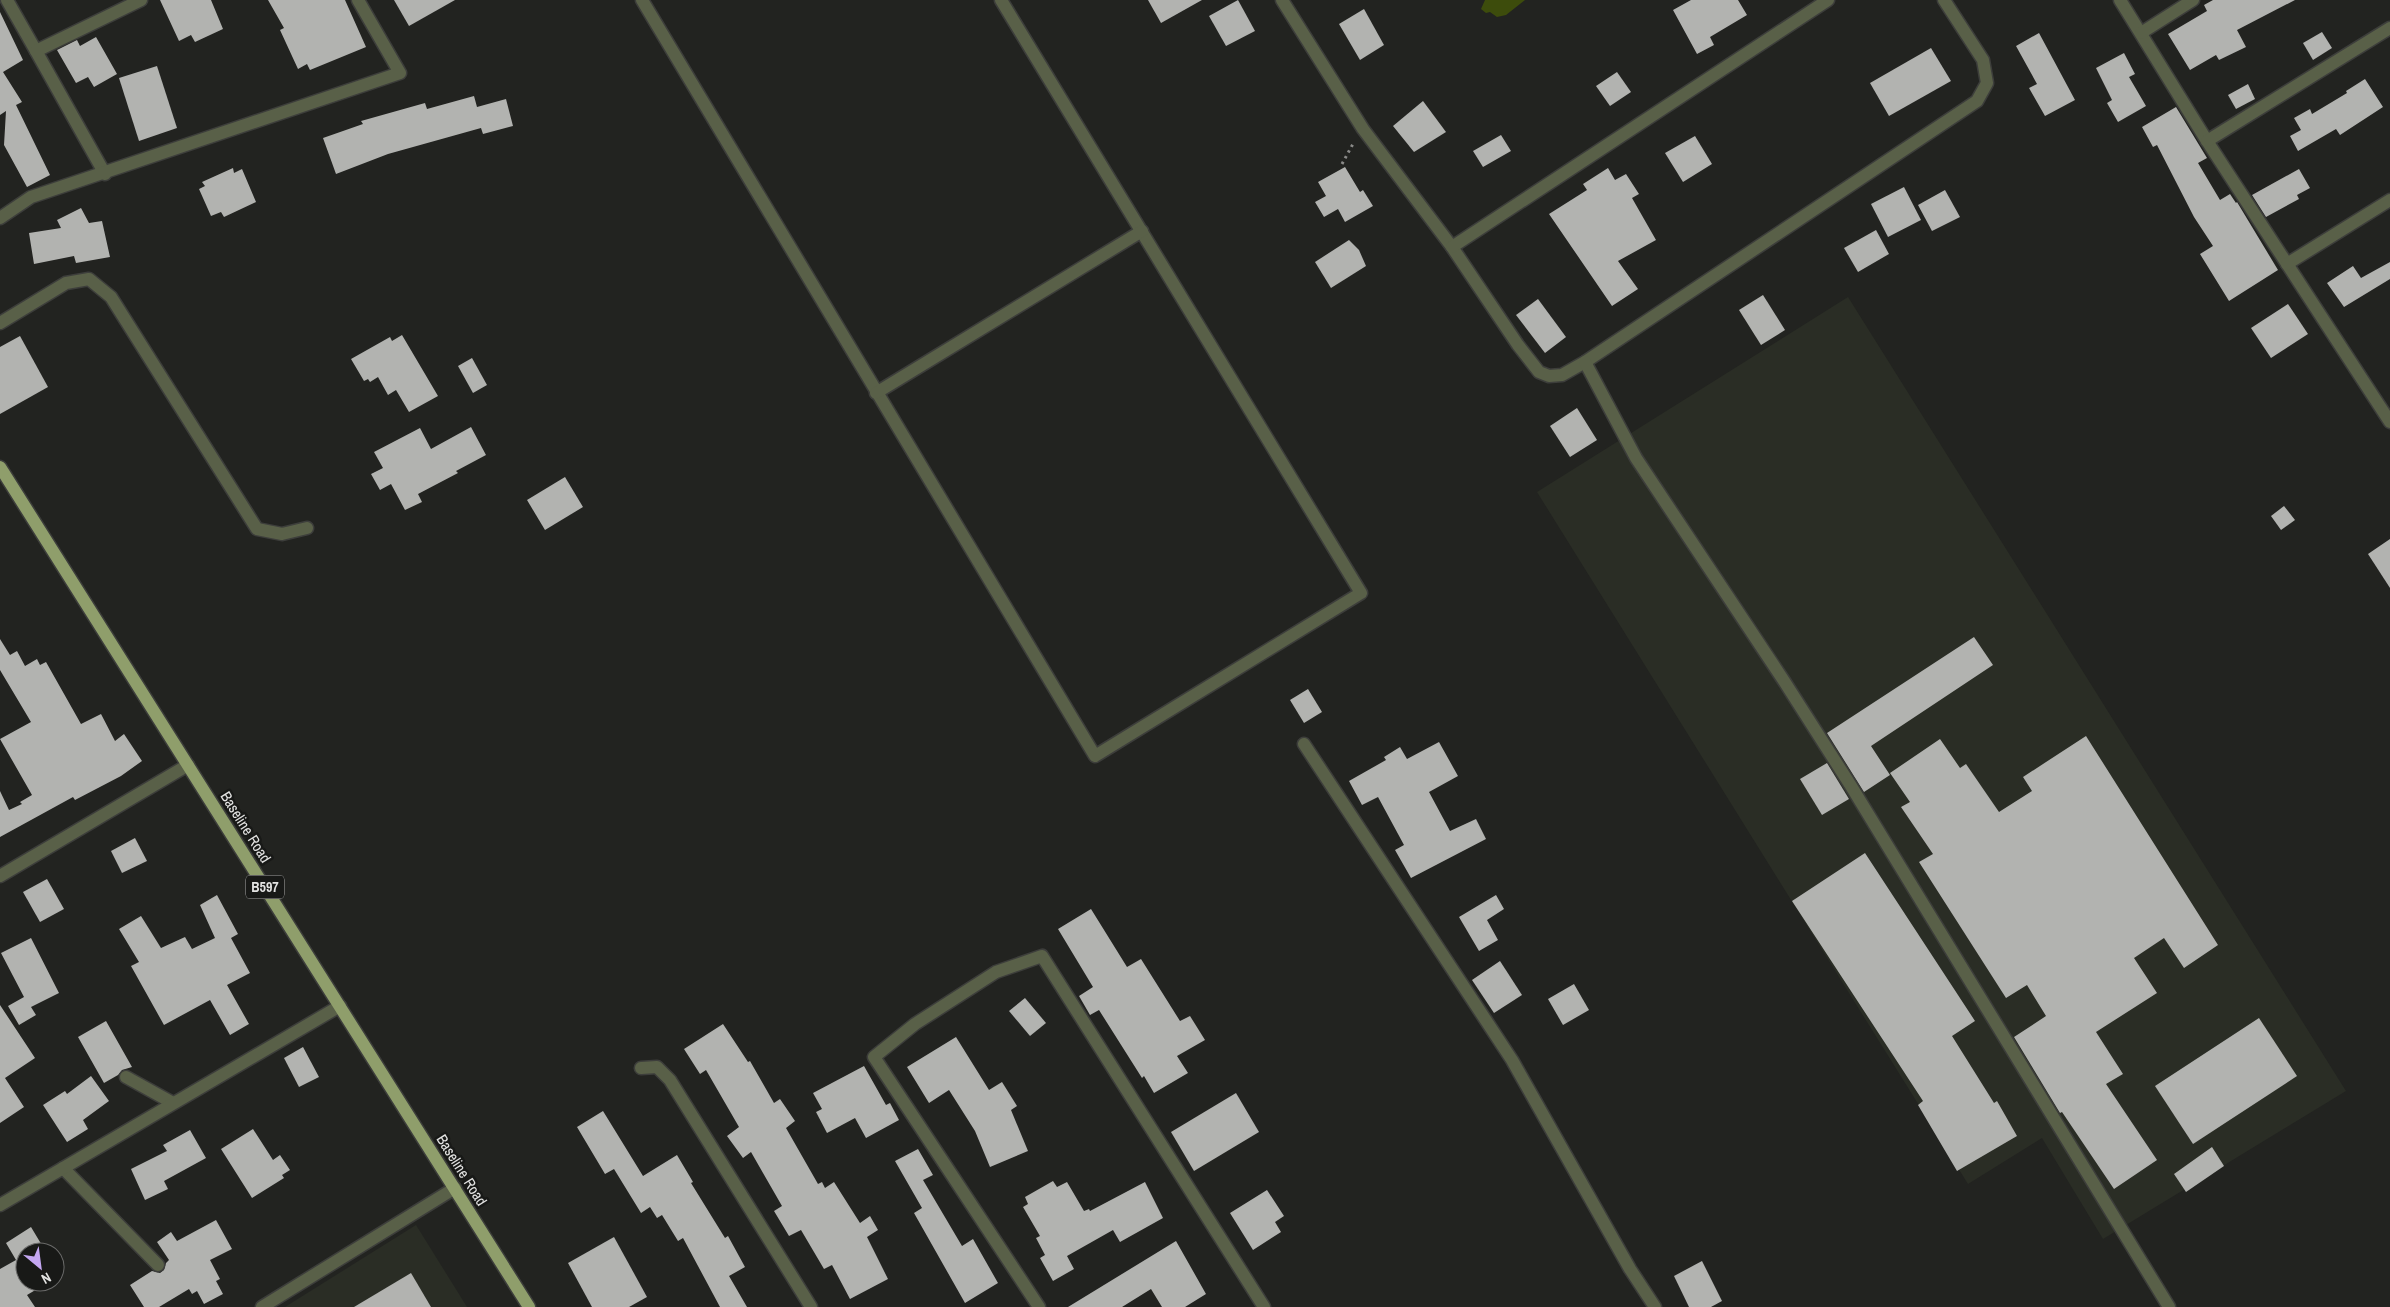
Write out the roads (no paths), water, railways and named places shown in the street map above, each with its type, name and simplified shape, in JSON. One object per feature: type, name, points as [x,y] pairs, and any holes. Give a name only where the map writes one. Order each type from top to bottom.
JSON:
[{"type":"main road","name":"Baseline Road","points":[[0,467],[529,1307]]},
{"type":"street","points":[[7,0],[105,174]]},
{"type":"street","points":[[36,51],[141,0]]},
{"type":"street","points":[[0,218],[31,197],[105,174],[400,73],[358,0]]},
{"type":"street","points":[[642,0],[1095,756],[1361,593],[1001,0]]},
{"type":"street","points":[[1282,0],[1363,130],[1452,247],[1518,345],[1539,372],[1549,376],[1562,376],[1585,362],[1977,101],[1987,83],[1983,60],[1944,0]]},
{"type":"street","points":[[1452,247],[1828,0]]},
{"type":"street","points":[[2120,0],[2207,141],[2390,422]]},
{"type":"street","points":[[2141,33],[2193,0]]},
{"type":"street","points":[[2207,141],[2390,28]]},
{"type":"street","points":[[2287,264],[2390,200]]},
{"type":"street","points":[[876,392],[1142,231]]},
{"type":"street","points":[[0,323],[66,282],[88,279],[110,297],[257,529],[282,534],[307,528]]},
{"type":"street","points":[[1585,362],[1636,458],[1841,770],[2169,1307]]},
{"type":"street","points":[[1304,744],[1512,1060],[1630,1269],[1655,1307]]},
{"type":"street","points":[[0,876],[188,766]]},
{"type":"street","points":[[1039,1307],[874,1057],[915,1024],[996,972],[1042,956],[1264,1307]]},
{"type":"street","points":[[0,1205],[340,1006]]},
{"type":"street","points":[[641,1068],[657,1067],[670,1080],[811,1307]]},
{"type":"street","points":[[126,1077],[173,1103]]},
{"type":"street","points":[[63,1168],[158,1265]]},
{"type":"street","points":[[262,1307],[455,1188]]}]
